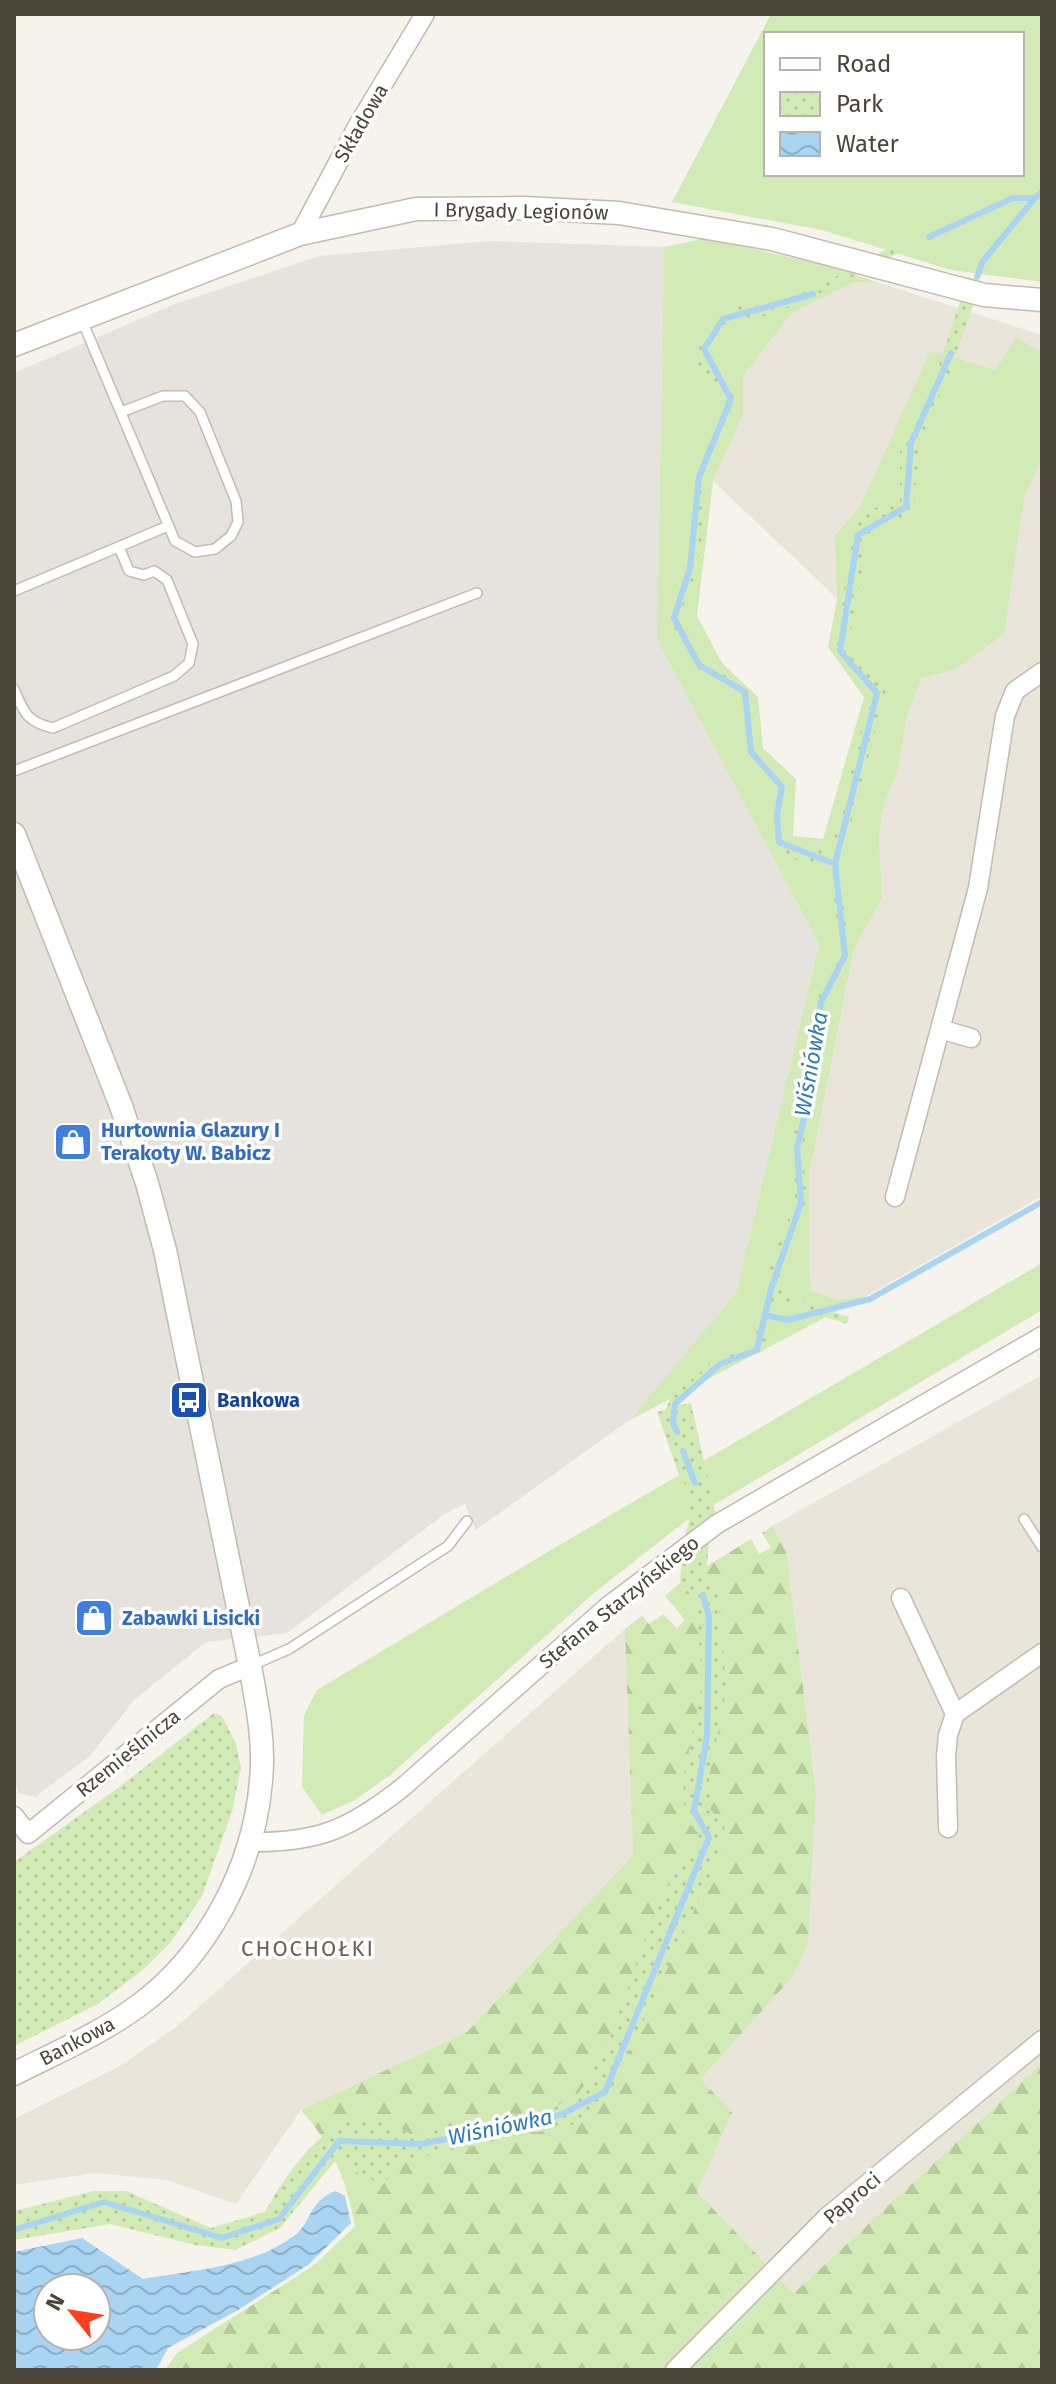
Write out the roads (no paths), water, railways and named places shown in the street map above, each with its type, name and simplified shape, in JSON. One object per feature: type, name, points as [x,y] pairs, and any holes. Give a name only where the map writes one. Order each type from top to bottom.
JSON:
[{"type":"street","name":"Składowa","points":[[300,234],[357,127],[425,14]]},
{"type":"street","name":"I Brygady Legionów","points":[[14,345],[300,234],[416,209],[524,208],[619,213],[772,239],[984,295],[1042,300]]},
{"type":"street","points":[[895,1197],[978,888],[1005,716],[1015,691],[1042,672]]},
{"type":"street","name":"Bankowa","points":[[14,834],[121,1106],[147,1183],[165,1250],[250,1666],[259,1714],[262,1755],[258,1807],[250,1842],[221,1910],[183,1965],[117,2021],[14,2074]]},
{"type":"street","points":[[940,1029],[971,1038]]},
{"type":"street","name":"Stefana Starzyńskiego","points":[[250,1842],[300,1840],[343,1827],[368,1814],[403,1787],[607,1607],[717,1524],[1042,1336]]},
{"type":"street","points":[[901,1598],[955,1714]]},
{"type":"street","points":[[948,1828],[946,1756],[948,1735],[955,1714],[1042,1653]]},
{"type":"street","name":"Rzemieślnicza","points":[[14,1816],[28,1834],[219,1679],[250,1666]]},
{"type":"street","name":"Paproci","points":[[675,2370],[827,2217],[1042,2040]]},
{"type":"lane","points":[[81,318],[175,541],[195,552],[215,549],[231,536],[238,522],[236,501],[200,412],[185,396],[163,396],[121,412]]},
{"type":"lane","points":[[14,591],[168,526]]},
{"type":"lane","points":[[14,689],[23,710],[34,724],[53,728],[174,676],[189,663],[193,644],[167,580],[154,571],[144,575],[129,571],[119,547]]},
{"type":"lane","points":[[14,771],[477,593]]},
{"type":"lane","points":[[1024,1519],[1042,1547]]},
{"type":"lane","points":[[250,1666],[289,1649],[448,1546],[467,1521]]},
{"type":"water","points":[[335,2191],[345,2196],[351,2223],[308,2265],[238,2310],[168,2348],[156,2370],[14,2370],[14,2252],[82,2238],[143,2279],[202,2270],[240,2261],[277,2247],[300,2231],[320,2201]]},
{"type":"waterway","name":"Wiśniówka","points":[[929,237],[1013,198],[1035,198],[1042,192]]},
{"type":"waterway","points":[[977,277],[983,261],[1035,198]]},
{"type":"waterway","name":"Wiśniówka","points":[[677,1432],[673,1423],[675,1404],[720,1364],[757,1350],[771,1289],[801,1203],[797,1148],[809,1098],[821,1002],[845,956],[835,864],[779,842],[777,815],[782,787],[751,752],[745,692],[699,665],[674,618],[690,568],[699,477],[731,399],[704,349],[723,319],[813,294]]},
{"type":"waterway","points":[[835,864],[877,693],[840,651],[858,535],[906,507],[911,443],[951,353]]},
{"type":"waterway","points":[[765,1315],[787,1320],[870,1299],[1042,1202]]},
{"type":"waterway","name":"Wiśniówka","points":[[683,1451],[695,1483]]},
{"type":"waterway","name":"Wiśniówka","points":[[14,2230],[104,2202],[222,2238],[279,2219],[339,2141],[422,2144],[560,2115],[605,2092],[709,1837],[694,1811],[707,1736],[709,1617],[703,1595]]},
{"type":"place","name":"Hurtownia Glazury I Terakoty W. Babicz","points":[[73,1142]]},
{"type":"place","name":"Bankowa","points":[[189,1400]]},
{"type":"place","name":"Zabawki Lisicki","points":[[94,1618]]},
{"type":"district","name":"CHOCHOŁKI","points":[[308,1948]]}]
